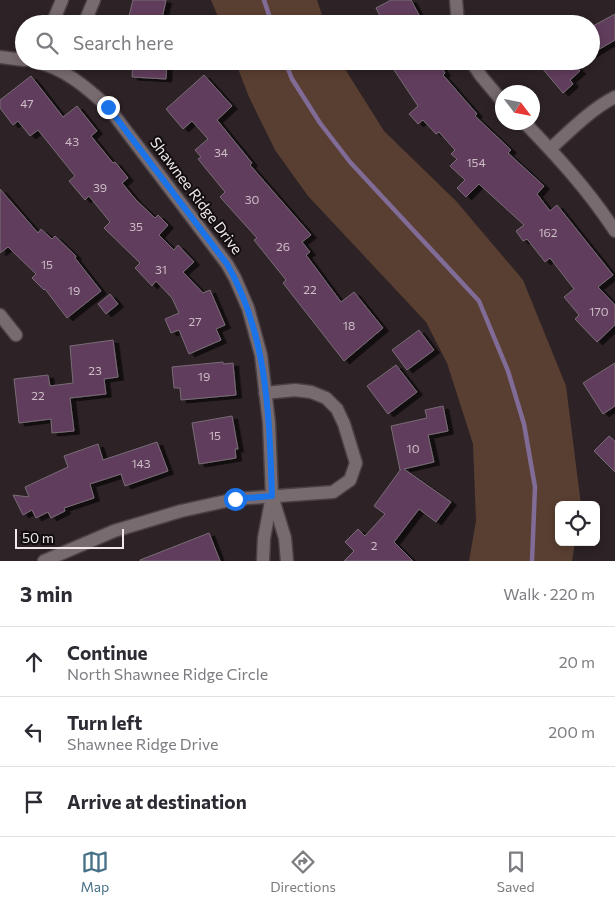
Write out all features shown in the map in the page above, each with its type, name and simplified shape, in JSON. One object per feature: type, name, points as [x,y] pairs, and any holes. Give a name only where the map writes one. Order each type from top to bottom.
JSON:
[{"type":"street","points":[[56,15],[62,0]]},
{"type":"street","points":[[88,15],[94,0]]},
{"type":"street","points":[[456,0],[457,15]]},
{"type":"street","points":[[0,57],[15,59]]},
{"type":"street","name":"Shawnee Ridge Drive","points":[[66,70],[108,107],[236,278],[253,323],[261,355],[269,423],[272,496],[264,538],[263,561]]},
{"type":"street","points":[[476,70],[495,93]]},
{"type":"street","points":[[550,149],[585,117],[615,96]]},
{"type":"street","points":[[532,130],[584,189],[615,231]]},
{"type":"street","points":[[0,315],[16,336]]},
{"type":"street","points":[[44,561],[114,531],[181,510],[235,499],[333,492],[350,480],[356,463],[344,424],[337,409],[326,398],[311,392],[295,390],[265,392]]},
{"type":"street","name":"Shawnee Ridge Drive","points":[[272,496],[285,538],[287,561]]},
{"type":"shaded area","points":[[211,0],[317,0],[322,15],[217,15]]},
{"type":"shaded area","points":[[238,70],[346,70],[384,131],[456,201],[523,280],[566,386],[580,501],[555,501],[555,546],[574,546],[572,561],[469,561],[476,521],[473,444],[447,363],[426,322],[308,196],[275,150],[249,97]]},
{"type":"building","points":[[133,0],[166,0],[163,15],[129,15]]},
{"type":"building","points":[[391,0],[411,0],[419,15],[380,15],[376,8]]},
{"type":"building","points":[[615,14],[615,40],[600,49],[600,22]]},
{"type":"building","points":[[132,70],[166,70],[166,79],[132,77]]},
{"type":"building","points":[[394,70],[443,70],[445,73],[443,75],[477,114],[475,116],[511,150],[508,153],[544,186],[537,194],[550,211],[557,205],[613,275],[598,287],[615,305],[615,325],[597,342],[575,319],[579,315],[564,297],[574,289],[550,258],[545,262],[527,239],[523,241],[516,231],[524,225],[479,184],[466,197],[457,188],[465,180],[450,166],[457,159],[451,154],[455,150],[439,132],[436,134],[423,120],[418,124],[409,114],[418,106]]},
{"type":"building","points":[[544,70],[580,71],[570,80],[573,84],[563,93]]},
{"type":"building","points":[[204,75],[232,106],[217,120],[252,163],[250,165],[311,235],[302,242],[310,252],[306,255],[341,302],[354,292],[383,328],[344,361],[283,283],[286,280],[254,240],[257,238],[220,197],[225,192],[198,159],[201,157],[195,150],[208,139],[192,121],[183,129],[166,109]]},
{"type":"building","points":[[31,76],[63,117],[77,106],[97,131],[91,136],[128,178],[122,183],[155,218],[158,215],[168,225],[159,235],[174,250],[178,245],[194,262],[183,272],[203,293],[210,290],[225,325],[216,329],[221,340],[189,354],[179,330],[171,333],[165,319],[179,313],[172,298],[156,281],[152,286],[135,268],[140,263],[104,228],[110,222],[89,196],[85,200],[69,181],[75,176],[38,130],[30,136],[18,121],[13,125],[0,108],[0,100]]},
{"type":"building","points":[[0,189],[38,233],[41,229],[52,239],[55,236],[76,256],[75,258],[101,291],[67,318],[45,289],[32,278],[36,274],[8,247],[0,253]]},
{"type":"building","points":[[110,294],[118,304],[106,314],[98,304]]},
{"type":"building","points":[[419,330],[434,350],[407,370],[392,350]]},
{"type":"building","points":[[113,340],[118,377],[104,379],[106,394],[70,398],[74,431],[52,433],[51,419],[19,423],[14,379],[48,375],[50,386],[73,383],[70,346]]},
{"type":"building","points":[[223,362],[223,364],[233,363],[236,395],[181,400],[180,388],[174,388],[172,367]]},
{"type":"building","points":[[615,363],[615,406],[603,414],[583,383]]},
{"type":"building","points":[[396,365],[417,392],[388,414],[367,386]]},
{"type":"building","points":[[443,406],[448,431],[428,435],[434,462],[404,469],[451,502],[436,522],[419,509],[394,542],[413,561],[344,561],[354,551],[345,542],[358,529],[365,536],[385,514],[374,506],[401,469],[391,426],[427,418],[425,410]]},
{"type":"building","points":[[232,416],[238,449],[235,449],[236,458],[199,464],[192,423]]},
{"type":"building","points":[[609,436],[615,441],[615,472],[594,451]]},
{"type":"building","points":[[157,442],[168,471],[125,486],[121,474],[90,484],[94,498],[64,508],[65,511],[51,518],[48,512],[36,518],[32,510],[23,515],[13,495],[29,497],[25,487],[68,467],[64,456],[98,444],[103,460]]},
{"type":"building","points":[[209,533],[220,561],[140,561],[140,560]]},
{"type":"waterway","points":[[264,0],[269,15]]},
{"type":"waterway","points":[[288,70],[292,79],[320,123],[350,162],[479,301],[508,371],[524,424],[535,487],[532,561]]},
{"type":"route","points":[[108,107],[227,264],[236,278],[253,323],[261,355],[269,423],[272,496],[235,499]]}]
